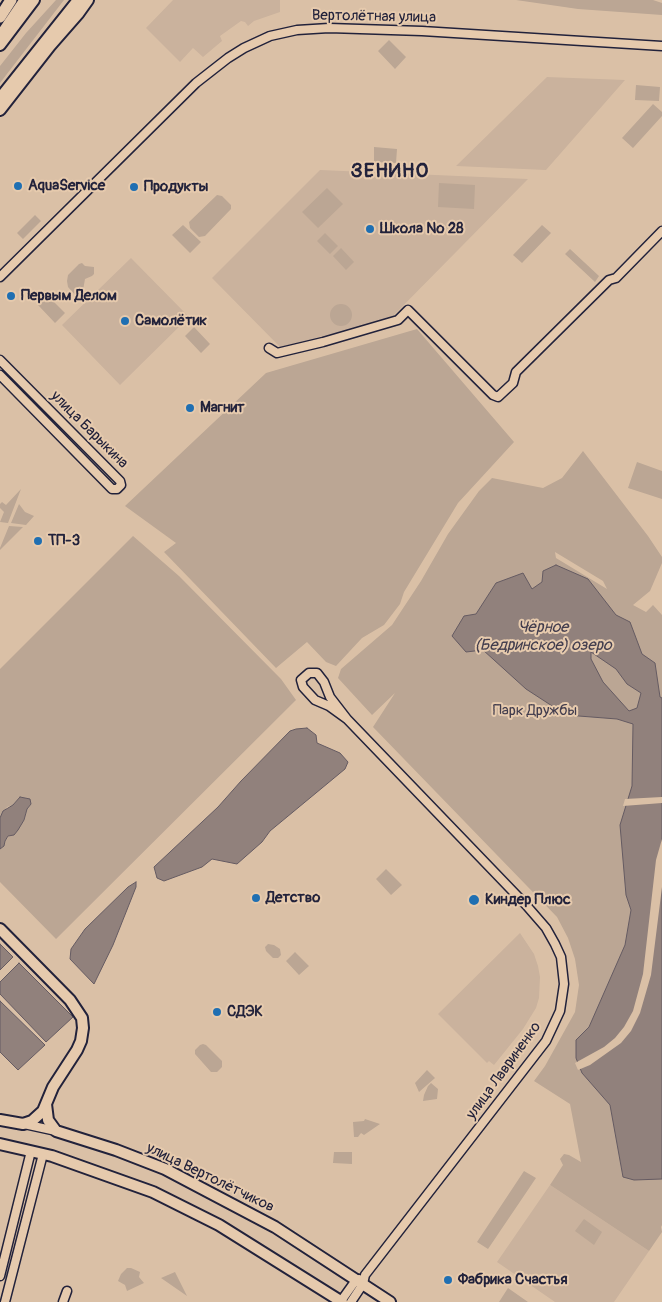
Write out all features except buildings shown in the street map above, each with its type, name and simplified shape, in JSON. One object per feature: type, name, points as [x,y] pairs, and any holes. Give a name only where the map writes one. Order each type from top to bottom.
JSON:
[{"type":"highway","points":[[0,17],[11,0]]},
{"type":"highway","points":[[0,37],[25,0]]},
{"type":"main road","points":[[0,8],[5,0]]},
{"type":"main road","points":[[0,45],[34,0]]},
{"type":"main road","points":[[0,98],[78,0]]},
{"type":"main road","points":[[0,110],[88,0]]},
{"type":"main road","points":[[0,929],[70,1000],[82,1018],[81,1041],[77,1050],[53,1086],[46,1104],[37,1117],[23,1124]]},
{"type":"main road","points":[[46,1104],[48,1120],[56,1131]]},
{"type":"main road","name":"улица Вертолётчиков","points":[[0,1120],[23,1124]]},
{"type":"main road","name":"улица Вертолётчиков","points":[[56,1131],[116,1150],[165,1169],[252,1213],[361,1280],[390,1302]]},
{"type":"main road","points":[[0,1144],[43,1154],[115,1177],[153,1192],[219,1225],[341,1302]]},
{"type":"street","name":"Вертолётная улица","points":[[0,277],[196,83],[228,58],[270,36],[297,30],[329,28],[422,31],[662,46]]},
{"type":"street","points":[[269,348],[277,353],[323,342],[398,320],[408,310],[493,395],[498,397],[513,384],[516,372],[609,280],[616,278],[662,231]]},
{"type":"street","name":"улица Барыкина","points":[[0,360],[120,481],[121,485],[117,489],[112,489],[0,375]]},
{"type":"street","points":[[309,673],[317,673],[324,682],[330,697],[347,719],[329,706],[315,700],[303,687],[301,680],[309,673]]},
{"type":"street","name":"улица Лавриненко","points":[[347,719],[538,919],[555,944],[563,969],[564,984],[560,1011],[546,1041],[361,1280]]},
{"type":"street","name":"улица Вертолётчиков","points":[[23,1124],[56,1131]]},
{"type":"street","points":[[0,1276],[30,1151]]},
{"type":"street","points":[[5,1302],[43,1154]]},
{"type":"street","points":[[341,1302],[361,1280]]},
{"type":"street","points":[[351,1302],[361,1280]]},
{"type":"street","points":[[63,1302],[67,1291]]},
{"type":"shaded area","points":[[173,0],[280,0],[280,12],[254,21],[248,26],[245,22],[241,21],[220,36],[222,41],[203,57],[193,48],[180,62],[146,28]]},
{"type":"shaded area","points":[[547,77],[625,80],[546,170],[456,166]]},
{"type":"shaded area","name":"Школа № 28","points":[[320,170],[528,179],[390,319],[280,347],[212,278]]},
{"type":"shaded area","name":"Самолётик","points":[[131,258],[189,317],[120,385],[62,325]]},
{"type":"shaded area","points":[[520,933],[534,954],[538,966],[540,977],[539,998],[536,1008],[523,1029],[494,1065],[489,1061],[487,1063],[438,1014]]},
{"type":"shaded area","points":[[550,1185],[649,1251],[614,1302],[555,1302],[497,1262]]},
{"type":"green space","points":[[56,0],[64,0],[0,83],[0,66],[26,33]]},
{"type":"green space","points":[[516,0],[653,0],[662,3],[662,15],[578,9]]},
{"type":"green space","points":[[389,40],[406,57],[395,69],[378,51]]},
{"type":"green space","points":[[636,85],[660,87],[659,101],[635,100]]},
{"type":"green space","points":[[653,104],[662,112],[662,116],[633,148],[622,138]]},
{"type":"green space","points":[[374,147],[397,149],[396,163],[374,162]]},
{"type":"green space","points":[[439,183],[475,185],[474,209],[438,207]]},
{"type":"green space","points":[[327,188],[343,204],[318,228],[302,212]]},
{"type":"green space","points":[[217,195],[222,196],[231,205],[231,209],[205,236],[199,237],[190,228],[189,222]]},
{"type":"green space","points":[[35,215],[41,221],[23,239],[17,233]]},
{"type":"green space","points":[[183,225],[201,242],[190,253],[172,235]]},
{"type":"green space","points":[[542,225],[551,233],[522,263],[513,255]]},
{"type":"green space","points":[[325,233],[338,246],[330,254],[317,241]]},
{"type":"green space","points":[[341,248],[354,262],[346,270],[333,256]]},
{"type":"green space","points":[[570,249],[599,276],[595,282],[565,254]]},
{"type":"green space","points":[[82,263],[85,266],[94,267],[94,274],[85,279],[82,296],[77,297],[68,287],[67,281],[68,275]]},
{"type":"green space","points":[[48,296],[65,313],[55,323],[38,305]]},
{"type":"green space","points":[[341,304],[351,311],[352,315],[345,325],[341,326],[331,319],[330,315],[337,305]]},
{"type":"green space","points":[[194,327],[210,344],[201,353],[185,336]]},
{"type":"green space","points":[[417,329],[514,442],[458,503],[404,592],[400,604],[384,625],[362,638],[336,666],[326,662],[307,642],[276,668],[164,552],[176,543],[125,506],[266,373]]},
{"type":"green space","points":[[0,364],[113,479],[111,481],[0,369]]},
{"type":"green space","name":"Парк Дружбы","points":[[583,451],[662,557],[662,563],[650,591],[633,605],[646,612],[653,605],[662,615],[662,1232],[649,1251],[550,1185],[563,1165],[560,1159],[564,1154],[581,1162],[570,1104],[534,1081],[545,1066],[575,1012],[579,985],[575,959],[568,938],[557,917],[373,727],[395,693],[372,715],[338,678],[341,669],[392,625],[421,581],[448,534],[479,491],[492,478],[543,488],[562,478]],"holes":[[[555,552],[603,581],[607,589],[556,558]]]},
{"type":"green space","points":[[637,462],[662,471],[662,499],[628,488]]},
{"type":"green space","points":[[21,489],[8,523],[0,522],[4,512],[0,508],[0,504],[2,502],[6,505]]},
{"type":"green space","points":[[19,504],[25,512],[34,516],[26,525],[11,523]]},
{"type":"green space","points":[[9,526],[23,527],[0,550],[0,548]]},
{"type":"green space","points":[[133,536],[179,576],[281,679],[296,700],[56,939],[0,882],[0,849],[4,846],[9,836],[14,835],[24,820],[27,809],[31,804],[20,797],[13,805],[7,807],[0,818],[0,669]]},
{"type":"green space","points":[[386,869],[402,885],[391,895],[376,879]]},
{"type":"green space","points":[[268,944],[280,949],[281,955],[278,958],[273,958],[266,951],[265,947]]},
{"type":"green space","points":[[295,952],[309,966],[299,975],[286,961]]},
{"type":"green space","points":[[203,1044],[222,1061],[222,1067],[217,1072],[211,1072],[195,1054],[195,1050]]},
{"type":"green space","points":[[427,1070],[435,1078],[419,1092],[415,1083]]},
{"type":"green space","points":[[431,1083],[438,1089],[437,1099],[423,1101],[428,1086]]},
{"type":"green space","points":[[365,1119],[380,1124],[364,1135],[361,1133],[358,1137],[354,1137],[353,1122],[364,1121]]},
{"type":"green space","points":[[334,1152],[352,1152],[352,1164],[333,1163]]},
{"type":"green space","points":[[524,1171],[536,1178],[488,1249],[477,1242]]},
{"type":"green space","points":[[584,1219],[602,1232],[594,1245],[575,1231]]},
{"type":"green space","points":[[127,1268],[140,1272],[139,1277],[144,1283],[127,1291],[125,1285],[118,1281],[121,1274]]},
{"type":"green space","points":[[175,1272],[187,1296],[161,1278]]},
{"type":"green space","points":[[508,1288],[528,1302],[499,1302]]},
{"type":"water","name":"Чёрное (Бедринское) озеро","points":[[556,565],[588,579],[616,615],[630,622],[642,654],[655,663],[660,697],[662,698],[662,1179],[634,1180],[623,1177],[610,1105],[582,1073],[576,1058],[576,1040],[589,1027],[625,945],[631,910],[626,895],[620,825],[632,786],[633,724],[617,719],[566,715],[526,689],[483,650],[466,652],[452,636],[464,616],[476,614],[496,583],[523,573],[532,589],[542,582],[543,571]],"holes":[[[591,652],[616,669],[627,684],[641,693],[637,708],[629,711],[603,682],[591,659]]]},
{"type":"water","points":[[307,728],[316,735],[317,743],[340,753],[348,762],[345,769],[270,831],[262,842],[237,864],[212,859],[202,867],[164,881],[157,878],[154,867],[218,807],[290,731]]},
{"type":"water","points":[[20,797],[30,799],[31,804],[18,830],[14,835],[8,836],[4,846],[0,849],[0,818],[3,811],[13,805]]},
{"type":"water","points":[[136,882],[136,887],[113,945],[94,984],[70,959],[71,949],[85,929],[128,887]]},
{"type":"water","points":[[0,944],[13,957],[0,970]]},
{"type":"water","points":[[19,963],[73,1017],[46,1042],[0,994],[0,982]]},
{"type":"water","points":[[0,1001],[45,1045],[18,1070],[0,1052]]},
{"type":"pier","points":[[662,797],[662,803],[623,806],[625,799]]},
{"type":"pier","points":[[662,839],[662,887],[651,975],[640,1013],[631,1031],[621,1043],[590,1065],[578,1070],[575,1063],[604,1047],[615,1038],[633,1011],[643,974],[656,860]]},
{"type":"place","name":"AquaService","points":[[18,186]]},
{"type":"place","name":"Продукты","points":[[134,187]]},
{"type":"place","name":"Школа № 28","points":[[370,229]]},
{"type":"place","name":"Первым Делом","points":[[11,296]]},
{"type":"place","name":"Самолётик","points":[[125,321]]},
{"type":"place","name":"Магнит","points":[[190,408]]},
{"type":"place","name":"ТП-3","points":[[38,541]]},
{"type":"place","name":"Детство","points":[[256,898]]},
{"type":"place","name":"Киндер Плюс","points":[[474,900]]},
{"type":"place","name":"СДЭК","points":[[217,1012]]},
{"type":"place","name":"Фабрика Счастья","points":[[448,1280]]},
{"type":"district","name":"ЗЕНИНО","points":[[390,172]]}]
